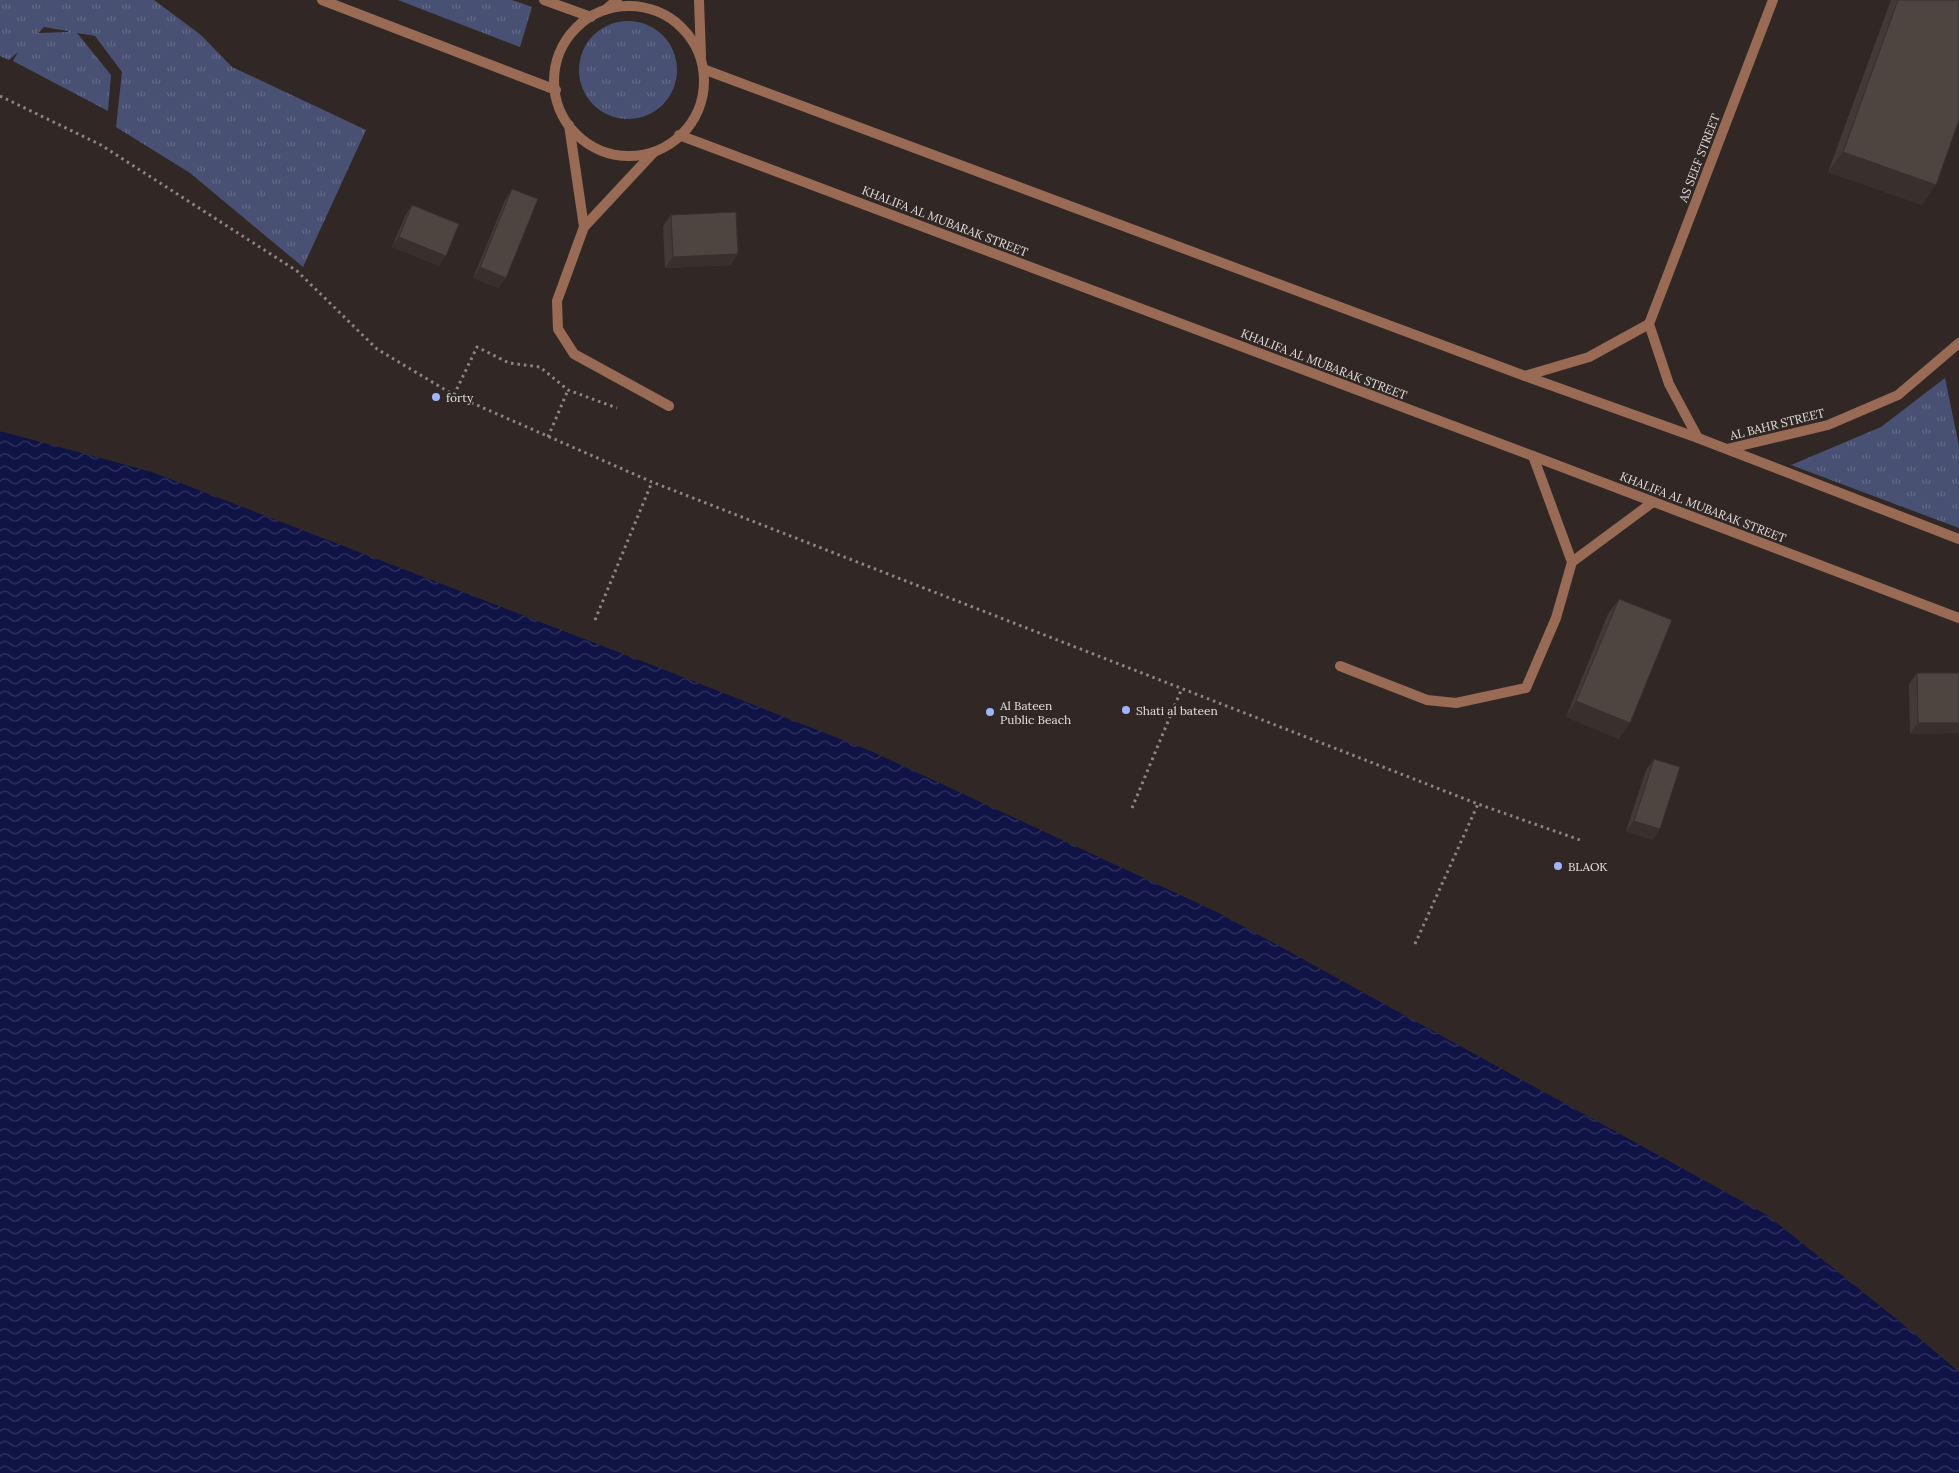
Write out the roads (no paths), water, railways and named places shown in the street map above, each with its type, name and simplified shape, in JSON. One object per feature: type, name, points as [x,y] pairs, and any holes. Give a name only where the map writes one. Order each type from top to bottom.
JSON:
[{"type":"street","points":[[322,0],[556,90]]},
{"type":"street","points":[[544,0],[591,17]]},
{"type":"street","points":[[617,0],[605,10],[584,21],[568,38],[557,59],[554,82],[558,105],[569,125],[586,142],[607,152],[630,156],[654,152],[675,141],[691,124],[701,103],[705,80],[701,56],[699,0]]},
{"type":"street","name":"AS SEEF STREET","points":[[1649,324],[1773,0]]},
{"type":"street","points":[[605,10],[629,6],[652,9],[673,19],[690,36],[701,56]]},
{"type":"street","points":[[703,69],[1525,376],[1698,438],[1959,540]]},
{"type":"street","points":[[569,125],[584,227]]},
{"type":"street","name":"KHALIFA AL MUBARAK STREET","points":[[679,135],[1959,618]]},
{"type":"street","points":[[654,152],[584,227],[557,301],[558,329],[574,354],[668,406]]},
{"type":"street","points":[[1525,376],[1589,357],[1649,324],[1669,384],[1698,438]]},
{"type":"street","name":"AL BAHR STREET","points":[[1726,449],[1828,425],[1898,396],[1959,343]]},
{"type":"street","points":[[1340,666],[1428,700],[1456,703],[1526,688],[1556,618],[1572,562],[1533,456]]},
{"type":"street","points":[[1572,562],[1653,502]]},
{"type":"water","points":[[0,431],[152,472],[873,752],[1219,913],[1767,1215],[1904,1325],[1959,1372],[1959,1473],[0,1473]]},
{"type":"place","name":"forty","points":[[436,397]]},
{"type":"place","name":"Shati al bateen","points":[[1126,710]]},
{"type":"place","name":"Al Bateen Public Beach","points":[[990,712]]},
{"type":"place","name":"BLAOK","points":[[1558,866]]}]
